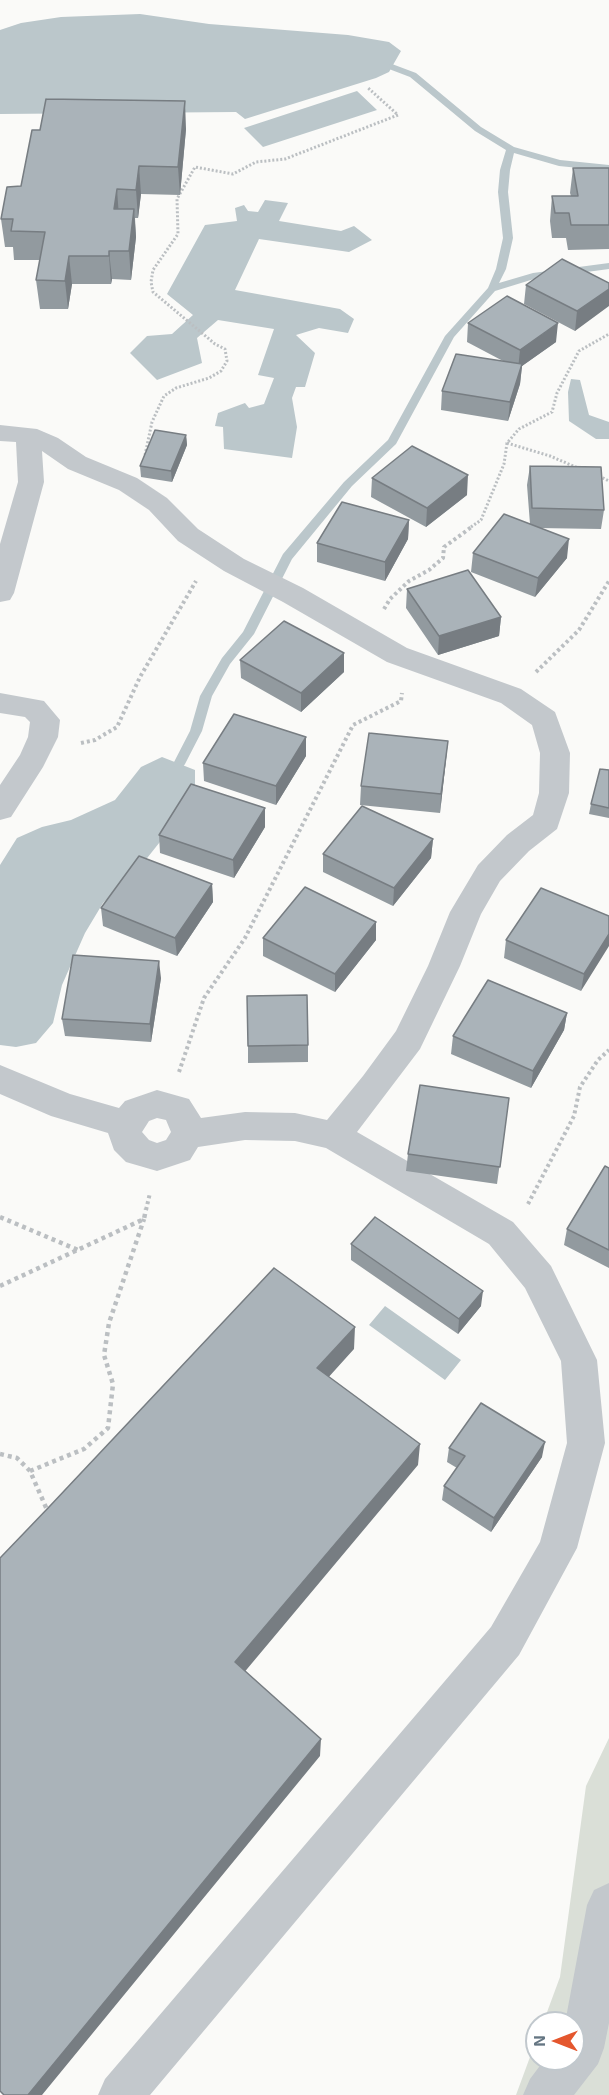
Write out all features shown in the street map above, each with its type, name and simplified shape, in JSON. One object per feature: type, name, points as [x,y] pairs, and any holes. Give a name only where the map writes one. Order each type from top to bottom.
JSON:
[{"type":"lane","points":[[0,433],[28,435],[49,444],[77,463],[118,480],[158,504],[188,535],[223,559],[387,648],[512,696],[545,720],[555,753],[554,793],[546,821],[518,843],[489,873],[466,912],[444,966],[408,1040],[375,1086],[334,1136]]},
{"type":"lane","points":[[0,593],[31,482],[28,435]]},
{"type":"lane","points":[[0,703],[34,708],[45,720],[39,745],[0,809]]},
{"type":"lane","points":[[0,1078],[63,1106],[126,1124]]},
{"type":"lane","points":[[122,2095],[505,1641],[558,1548],[586,1443],[579,1360],[538,1276],[501,1233],[334,1136],[296,1127],[245,1126],[178,1120],[146,1106],[137,1111],[126,1124],[126,1140],[131,1147],[147,1156],[157,1157],[178,1150],[178,1120]]},
{"type":"lane","points":[[546,2095],[582,2048],[609,1905]]},
{"type":"path","points":[[118,480],[145,457],[152,422],[164,396],[176,388],[209,378],[221,371],[227,361],[225,349],[215,344],[153,292],[151,282],[153,270],[178,234],[177,199],[195,167],[233,174],[256,162],[285,159],[398,115],[367,87]]},
{"type":"path","points":[[178,1120],[204,998],[245,938],[353,725],[401,701],[405,677],[387,648],[379,619],[390,599],[409,580],[429,570],[442,558],[444,547],[481,519],[504,464],[507,443],[519,429],[552,411],[557,393],[579,351],[609,334]]},
{"type":"path","points":[[507,443],[580,468]]},
{"type":"path","points":[[590,472],[609,481]]},
{"type":"path","points":[[39,745],[67,746],[95,740],[117,727],[140,677],[223,559]]},
{"type":"path","points":[[512,696],[579,630],[609,581]]},
{"type":"path","points":[[501,1233],[524,1211],[566,1134],[574,1116],[580,1087],[598,1060],[609,1050]]},
{"type":"path","points":[[30,1471],[84,1449],[108,1428],[113,1384],[104,1355],[109,1323],[144,1219],[157,1157]]},
{"type":"path","points":[[0,1217],[78,1250]]},
{"type":"path","points":[[0,1286],[144,1219]]},
{"type":"path","points":[[0,1454],[17,1458],[30,1471],[48,1512]]},
{"type":"shaded area","points":[[140,14],[209,24],[348,35],[389,42],[401,51],[389,72],[376,78],[245,119],[236,112],[0,114],[0,30],[21,23],[61,17]]},
{"type":"shaded area","points":[[357,91],[377,110],[263,147],[244,128]]},
{"type":"shaded area","points":[[265,200],[288,203],[279,221],[341,231],[354,226],[372,240],[349,252],[259,239],[235,290],[340,309],[354,319],[348,333],[319,328],[296,335],[315,353],[305,387],[296,387],[292,398],[297,427],[292,458],[224,449],[223,427],[215,426],[218,413],[245,403],[249,408],[264,404],[274,378],[258,375],[274,329],[218,320],[197,338],[202,363],[157,380],[130,353],[147,336],[172,334],[193,315],[167,294],[205,225],[237,221],[235,208],[244,205],[248,211],[258,212]]},
{"type":"shaded area","points":[[571,379],[580,380],[589,415],[609,422],[609,439],[596,439],[569,421],[568,392]]},
{"type":"shaded area","points":[[162,757],[195,770],[195,790],[175,823],[132,877],[103,903],[85,933],[62,985],[53,1023],[36,1043],[16,1047],[0,1045],[0,865],[17,838],[42,827],[71,820],[115,800],[141,767]]},
{"type":"shaded area","points":[[385,1306],[461,1360],[445,1380],[369,1325]]},
{"type":"shaded area","points":[[609,1738],[609,2095],[516,2095],[525,2071],[585,2071],[585,2011],[547,2011],[560,1977],[586,1786]]},
{"type":"building","points":[[46,99],[185,101],[178,167],[139,166],[136,190],[117,189],[114,209],[134,209],[129,251],[109,251],[109,256],[69,256],[65,281],[36,280],[45,232],[11,231],[13,219],[1,219],[7,187],[21,186],[32,130],[40,130]]},
{"type":"building","points":[[573,168],[609,168],[609,225],[571,225],[569,213],[555,213],[552,196],[578,196]]},
{"type":"building","points":[[562,259],[609,283],[609,289],[577,311],[526,285]]},
{"type":"building","points":[[507,296],[558,323],[520,350],[468,323]]},
{"type":"building","points":[[456,354],[522,364],[510,402],[442,391]]},
{"type":"building","points":[[155,430],[186,435],[171,471],[140,466]]},
{"type":"building","points":[[412,446],[468,475],[427,508],[372,478]]},
{"type":"building","points":[[530,466],[601,467],[604,510],[532,508]]},
{"type":"building","points":[[342,502],[409,520],[385,562],[317,543]]},
{"type":"building","points":[[504,514],[569,539],[538,578],[473,553]]},
{"type":"building","points":[[468,570],[501,617],[439,636],[407,589]]},
{"type":"building","points":[[284,621],[344,653],[301,693],[240,660]]},
{"type":"building","points":[[234,714],[306,737],[276,786],[203,763]]},
{"type":"building","points":[[369,733],[448,741],[441,794],[361,786]]},
{"type":"building","points":[[600,769],[609,770],[609,808],[591,804]]},
{"type":"building","points":[[191,784],[265,808],[233,860],[159,835]]},
{"type":"building","points":[[362,806],[433,839],[394,888],[323,854]]},
{"type":"building","points":[[139,856],[212,884],[175,938],[101,908]]},
{"type":"building","points":[[305,887],[376,922],[335,974],[263,938]]},
{"type":"building","points":[[541,888],[609,916],[609,934],[584,974],[506,940]]},
{"type":"building","points":[[73,955],[159,961],[150,1024],[62,1019]]},
{"type":"building","points":[[488,980],[567,1013],[533,1071],[453,1036]]},
{"type":"building","points":[[307,995],[308,1045],[248,1046],[247,996]]},
{"type":"building","points":[[420,1085],[509,1098],[500,1167],[408,1154]]},
{"type":"building","points":[[605,1166],[609,1168],[609,1250],[567,1229]]},
{"type":"building","points":[[375,1217],[483,1291],[459,1319],[351,1244]]},
{"type":"building","points":[[274,1268],[355,1327],[317,1368],[420,1444],[235,1662],[321,1739],[28,2095],[4,2095],[0,2091],[0,1558]]},
{"type":"building","points":[[481,1403],[545,1442],[494,1518],[444,1486],[465,1456],[449,1448]]},
{"type":"waterway","points":[[392,67],[413,75],[478,129],[511,149]]},
{"type":"waterway","points":[[492,289],[501,269],[508,238],[503,192],[505,170],[511,149]]},
{"type":"waterway","points":[[511,149],[559,163],[609,168]]},
{"type":"waterway","points":[[492,289],[533,276],[609,266]]},
{"type":"waterway","points":[[179,764],[196,731],[206,696],[226,661],[248,634],[287,557],[348,484],[392,442],[450,336],[492,289]]}]
